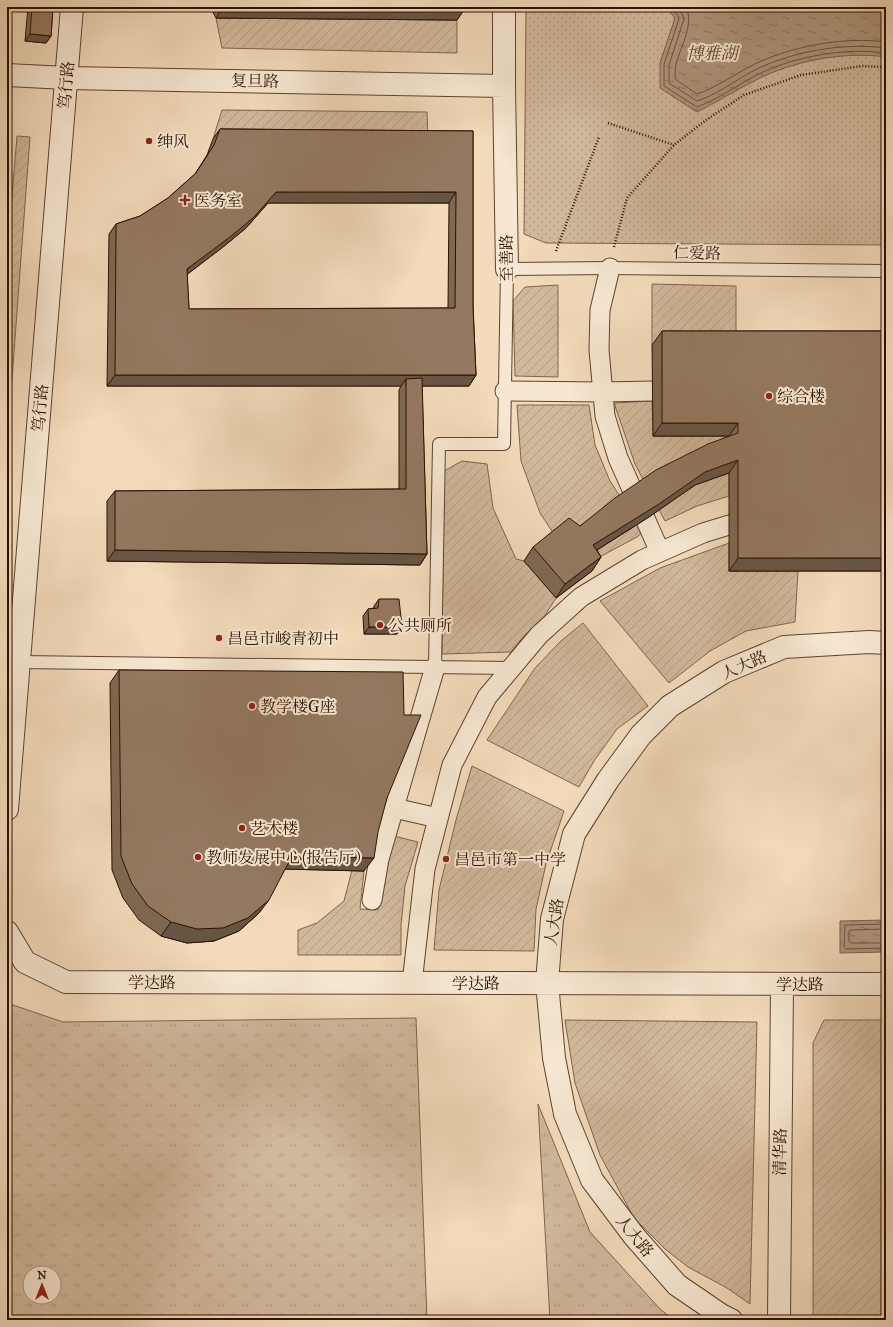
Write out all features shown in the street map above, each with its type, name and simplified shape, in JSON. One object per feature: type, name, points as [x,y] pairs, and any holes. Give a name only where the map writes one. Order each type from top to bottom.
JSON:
[{"type":"street","name":"笃行路","points":[[7,809],[72,7]]},
{"type":"street","name":"至善路","points":[[504,7],[507,269]]},
{"type":"street","name":"复旦路","points":[[7,75],[67,78],[504,86]]},
{"type":"street","points":[[610,268],[600,310],[599,350],[605,416],[618,458],[660,552]]},
{"type":"street","points":[[505,390],[603,392],[652,390]]},
{"type":"street","points":[[412,983],[424,869],[452,765],[487,697],[539,635],[581,597],[642,560],[703,533],[729,525]]},
{"type":"street","name":"人大路","points":[[731,1320],[720,1315],[677,1285],[634,1236],[592,1180],[565,1114],[554,1058],[547,983],[552,919],[574,834],[608,780],[646,730],[670,706],[724,672],[784,647],[878,643]]},
{"type":"street","points":[[372,900],[379,859],[435,667]]},
{"type":"street","points":[[394,808],[438,818]]},
{"type":"street","name":"学达路","points":[[7,932],[25,962],[66,982],[886,984]]},
{"type":"street","name":"清华路","points":[[779,1320],[782,984]]},
{"type":"lane","name":"仁爱路","points":[[507,269],[610,268],[886,271]]},
{"type":"lane","name":"至善路","points":[[435,667],[439,444],[504,444],[507,269]]},
{"type":"lane","points":[[19,662],[512,668]]},
{"type":"path","points":[[610,268],[627,198],[674,146],[706,120],[744,95],[801,75],[862,66],[886,68]]},
{"type":"path","points":[[608,123],[674,146]]},
{"type":"path","points":[[556,251],[600,137]]},
{"type":"green space","points":[[526,7],[886,7],[886,245],[546,243],[524,234]]},
{"type":"green space","points":[[216,18],[457,20],[457,53],[222,48]]},
{"type":"green space","points":[[222,110],[427,112],[428,141],[213,139]]},
{"type":"green space","points":[[17,136],[30,137],[7,446],[7,256]]},
{"type":"green space","points":[[652,284],[736,286],[736,345],[652,345]]},
{"type":"green space","points":[[558,285],[558,377],[515,376],[513,301],[525,287]]},
{"type":"green space","points":[[652,401],[653,436],[729,436],[729,496],[697,506],[665,521],[635,464],[614,403]]},
{"type":"green space","points":[[517,405],[589,405],[595,445],[610,481],[643,532],[637,537],[577,569],[540,513],[521,461]]},
{"type":"green space","points":[[462,461],[487,464],[493,508],[516,559],[524,561],[556,598],[544,617],[524,636],[511,652],[442,654],[444,471]]},
{"type":"green space","points":[[729,543],[729,571],[798,571],[795,622],[746,631],[710,651],[669,683],[600,601],[660,568]]},
{"type":"green space","points":[[583,623],[648,706],[617,729],[594,761],[579,787],[487,740],[535,668],[561,641]]},
{"type":"green space","points":[[472,766],[564,811],[546,864],[536,909],[534,951],[434,950],[439,890],[456,820]]},
{"type":"green space","points":[[394,836],[418,842],[405,886],[401,925],[401,955],[298,955],[298,930],[317,923],[344,901],[352,870],[364,871],[360,909],[378,910]]},
{"type":"green space","points":[[7,1003],[63,1022],[416,1018],[427,1320],[7,1320]]},
{"type":"green space","points":[[565,1020],[757,1022],[750,1304],[727,1288],[688,1267],[665,1249],[634,1218],[600,1155],[575,1083]]},
{"type":"green space","points":[[824,1020],[886,1020],[886,1320],[813,1320],[813,1043]]},
{"type":"green space","points":[[538,1104],[590,1232],[660,1309],[674,1320],[550,1320]]},
{"type":"water","name":"博雅湖","points":[[666,7],[886,7],[886,57],[853,55],[819,59],[802,63],[770,73],[697,112],[660,88],[660,63],[675,18]]},
{"type":"water","points":[[886,920],[886,952],[840,953],[840,921]]},
{"type":"building","points":[[32,7],[53,7],[51,36],[30,34]]},
{"type":"building","points":[[220,129],[473,131],[473,307],[476,375],[115,375],[116,224],[140,216],[168,198],[196,173],[214,145]],"holes":[[[276,192],[456,192],[455,308],[189,309],[187,269],[254,217]]]},
{"type":"building","points":[[662,331],[886,331],[886,558],[738,558],[738,460],[705,472],[659,504],[593,545],[601,557],[565,584],[533,547],[569,518],[580,526],[615,498],[656,470],[708,444],[738,433],[738,423],[662,423]]},
{"type":"building","points":[[422,378],[427,554],[115,550],[115,491],[406,489],[406,379]]},
{"type":"building","name":"公共厕所","points":[[379,599],[399,599],[402,627],[369,627],[368,609],[378,608]]},
{"type":"building","name":"艺术楼","points":[[119,670],[403,672],[404,715],[421,715],[387,798],[378,832],[374,858],[292,856],[269,900],[248,918],[223,928],[197,929],[171,922],[148,906],[132,884],[121,856]]},
{"type":"place","name":"绅风","points":[[149,141]]},
{"type":"place","name":"医务室","points":[[185,200]]},
{"type":"place","name":"综合楼","points":[[769,396]]},
{"type":"place","name":"公共厕所","points":[[380,625]]},
{"type":"place","name":"昌邑市峻青初中","points":[[219,638]]},
{"type":"place","name":"教学楼G座","points":[[252,706]]},
{"type":"place","name":"艺术楼","points":[[242,828]]},
{"type":"place","name":"教师发展中心(报告厅）","points":[[198,857]]},
{"type":"place","name":"昌邑市第一中学","points":[[446,859]]}]
